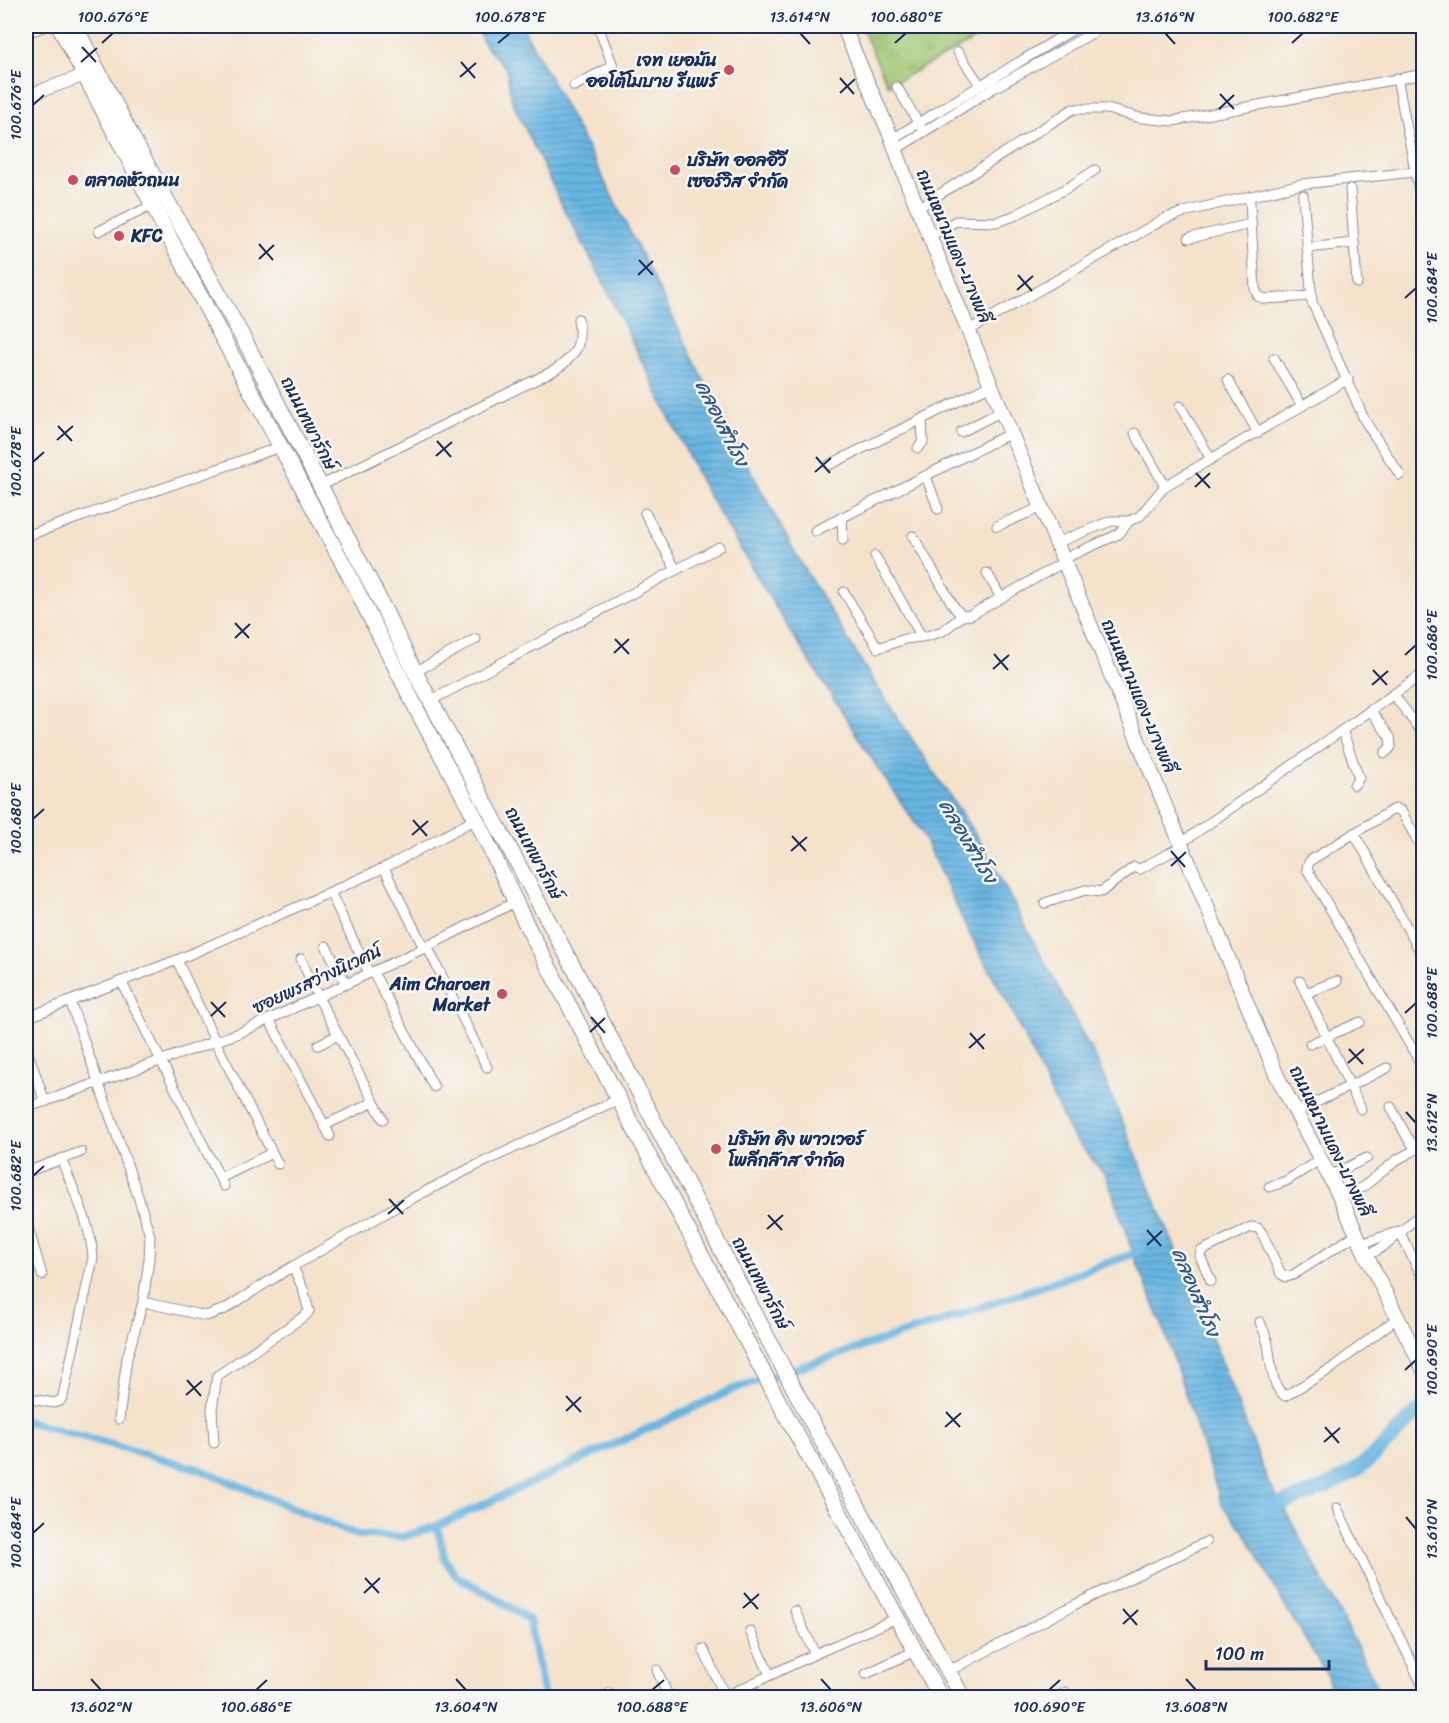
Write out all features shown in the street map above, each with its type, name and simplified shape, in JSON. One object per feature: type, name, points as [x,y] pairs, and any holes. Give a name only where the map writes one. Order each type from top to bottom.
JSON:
[{"type":"main road","name":"ถนนเทพารักษ์","points":[[59,26],[348,573],[418,712],[476,819],[515,902],[772,1389],[940,1698]]},
{"type":"main road","name":"ถนนเทพารักษ์","points":[[75,26],[320,486],[430,701],[577,974],[790,1380],[963,1698]]},
{"type":"main road","name":"ถนนหนามแดง-บางพลี","points":[[843,26],[1273,1066],[1424,1370]]},
{"type":"main road","points":[[197,290],[212,282]]},
{"type":"street","points":[[26,33],[46,26]]},
{"type":"street","points":[[574,86],[613,66],[598,26]]},
{"type":"street","points":[[893,144],[918,123],[1079,26]]},
{"type":"street","points":[[893,144],[924,132],[992,89],[1105,26]]},
{"type":"street","points":[[958,52],[980,85]]},
{"type":"street","points":[[918,208],[1072,109],[1107,109],[1141,118],[1173,121],[1424,74]]},
{"type":"street","points":[[26,96],[85,75]]},
{"type":"street","points":[[1397,78],[1424,216]]},
{"type":"street","points":[[897,87],[924,132]]},
{"type":"street","points":[[929,237],[956,221],[996,222],[1014,216],[1069,187],[1095,170]]},
{"type":"street","points":[[969,330],[1166,218],[1302,184],[1414,172]]},
{"type":"street","points":[[1350,189],[1357,283]]},
{"type":"street","points":[[1303,195],[1312,302],[1365,421],[1400,476]]},
{"type":"street","points":[[1250,202],[1255,289],[1258,296],[1264,299],[1311,296]]},
{"type":"street","points":[[99,231],[153,206]]},
{"type":"street","points":[[1190,238],[1251,224]]},
{"type":"street","points":[[1307,248],[1354,243]]},
{"type":"street","points":[[320,486],[555,370],[570,358],[580,342],[578,320]]},
{"type":"street","points":[[1274,358],[1302,406]]},
{"type":"street","points":[[1056,543],[1110,521],[1129,521],[1140,516],[1165,486],[1348,379]]},
{"type":"street","points":[[1228,380],[1258,433]]},
{"type":"street","points":[[829,465],[991,385]]},
{"type":"street","points":[[1180,406],[1211,459]]},
{"type":"street","points":[[961,432],[1002,411]]},
{"type":"street","points":[[918,448],[923,442],[922,419]]},
{"type":"street","points":[[815,531],[1011,433]]},
{"type":"street","points":[[1135,433],[1165,486]]},
{"type":"street","points":[[26,536],[280,447]]},
{"type":"street","points":[[926,476],[938,509]]},
{"type":"street","points":[[997,526],[1042,507]]},
{"type":"street","points":[[645,513],[676,570]]},
{"type":"street","points":[[842,517],[843,540]]},
{"type":"street","points":[[844,592],[878,648],[943,631],[962,616],[971,615],[1063,560],[1119,534],[1129,521]]},
{"type":"street","points":[[913,536],[954,607],[962,616]]},
{"type":"street","points":[[430,701],[719,547]]},
{"type":"street","points":[[875,556],[922,637]]},
{"type":"street","points":[[987,573],[1001,598]]},
{"type":"street","points":[[415,672],[476,639]]},
{"type":"street","points":[[1046,903],[1085,890],[1101,892],[1134,867],[1140,869],[1181,844],[1424,673]]},
{"type":"street","points":[[1393,694],[1424,735]]},
{"type":"street","points":[[1370,710],[1390,737],[1391,747],[1385,753]]},
{"type":"street","points":[[1341,730],[1359,778],[1354,785]]},
{"type":"street","points":[[1424,852],[1401,811],[1397,809],[1311,860],[1307,869],[1424,1069]]},
{"type":"street","points":[[26,1018],[177,960],[384,868],[476,819]]},
{"type":"street","points":[[1354,833],[1424,958]]},
{"type":"street","points":[[384,868],[487,1067]]},
{"type":"street","points":[[330,892],[434,1087]]},
{"type":"street","name":"ซอยพรสว่างนิเวศน์","points":[[26,1108],[215,1041],[269,1019],[426,947],[515,902]]},
{"type":"street","points":[[326,946],[346,984]]},
{"type":"street","points":[[301,959],[318,997],[383,1119]]},
{"type":"street","points":[[177,960],[215,1041],[278,1164]]},
{"type":"street","points":[[121,981],[222,1182],[272,1153]]},
{"type":"street","points":[[1300,981],[1361,1109]]},
{"type":"street","points":[[1306,993],[1337,981]]},
{"type":"street","points":[[70,1001],[150,1236],[143,1302],[127,1358],[119,1419]]},
{"type":"street","points":[[269,1019],[330,1136]]},
{"type":"street","points":[[1310,1044],[1360,1022]]},
{"type":"street","points":[[318,1045],[338,1035]]},
{"type":"street","points":[[26,1047],[45,1102]]},
{"type":"street","points":[[1296,1112],[1387,1068]]},
{"type":"street","points":[[143,1302],[206,1316],[225,1309],[403,1203],[463,1172],[619,1099]]},
{"type":"street","points":[[325,1125],[374,1102]]},
{"type":"street","points":[[1340,1197],[1364,1187],[1398,1160],[1420,1148],[1407,1137],[1391,1107]]},
{"type":"street","points":[[26,1172],[81,1152]]},
{"type":"street","points":[[1329,1176],[1367,1158]]},
{"type":"street","points":[[26,1398],[54,1403],[60,1401],[63,1396],[93,1258],[86,1223],[61,1159]]},
{"type":"street","points":[[1269,1187],[1286,1181],[1321,1159]]},
{"type":"street","points":[[1211,1281],[1200,1256],[1201,1251],[1251,1227],[1258,1228],[1262,1233],[1281,1274],[1286,1277],[1361,1244],[1399,1231],[1424,1211]]},
{"type":"street","points":[[26,1220],[42,1275]]},
{"type":"street","points":[[1399,1231],[1424,1280]]},
{"type":"street","points":[[214,1443],[212,1409],[217,1376],[309,1311],[303,1289],[293,1267]]},
{"type":"street","points":[[1260,1322],[1269,1348],[1270,1366],[1280,1392],[1285,1396],[1332,1368],[1397,1318]]},
{"type":"street","points":[[1337,1508],[1424,1688]]},
{"type":"street","points":[[949,1671],[1074,1605],[1206,1542]]},
{"type":"street","points":[[795,1611],[815,1654]]},
{"type":"street","points":[[703,1649],[724,1697],[897,1618]]},
{"type":"street","points":[[750,1631],[770,1675]]},
{"type":"street","points":[[866,1674],[915,1651]]},
{"type":"street","points":[[657,1670],[669,1698]]},
{"type":"street","points":[[1056,1698],[1066,1692]]},
{"type":"green space","points":[[861,26],[1000,26],[888,86]]},
{"type":"water","name":"คลองสำโรง","points":[[476,26],[522,26],[594,160],[733,438],[798,558],[872,679],[983,846],[1097,1061],[1202,1312],[1268,1481],[1304,1544],[1381,1697],[1334,1697],[1326,1673],[1285,1606],[1245,1533],[1222,1505],[1163,1327],[1130,1245],[1107,1177],[1070,1133],[1009,1005],[969,933],[921,832],[771,600],[704,488],[512,101],[506,68],[485,46]]},
{"type":"waterway","points":[[26,1421],[199,1469],[357,1535],[403,1537],[437,1526],[736,1388],[948,1319],[1144,1250]]},
{"type":"waterway","points":[[1265,1509],[1307,1495],[1346,1476],[1370,1459],[1424,1406]]},
{"type":"waterway","points":[[437,1526],[445,1559],[456,1576],[529,1620],[544,1698]]},
{"type":"place","name":"เจท เยอมัน ออโต้โมบาย รีแพร์","points":[[729,70]]},
{"type":"place","name":"บริษัท ออลอีวี เซอร์วิส จำกัด","points":[[675,170]]},
{"type":"place","name":"ตลาดหัวถนน","points":[[73,180]]},
{"type":"place","name":"KFC","points":[[119,236]]},
{"type":"place","name":"Aim Charoen Market","points":[[502,994]]},
{"type":"place","name":"บริษัท คิง พาวเวอร์ โพลีกล๊าส จำกัด","points":[[716,1149]]}]
